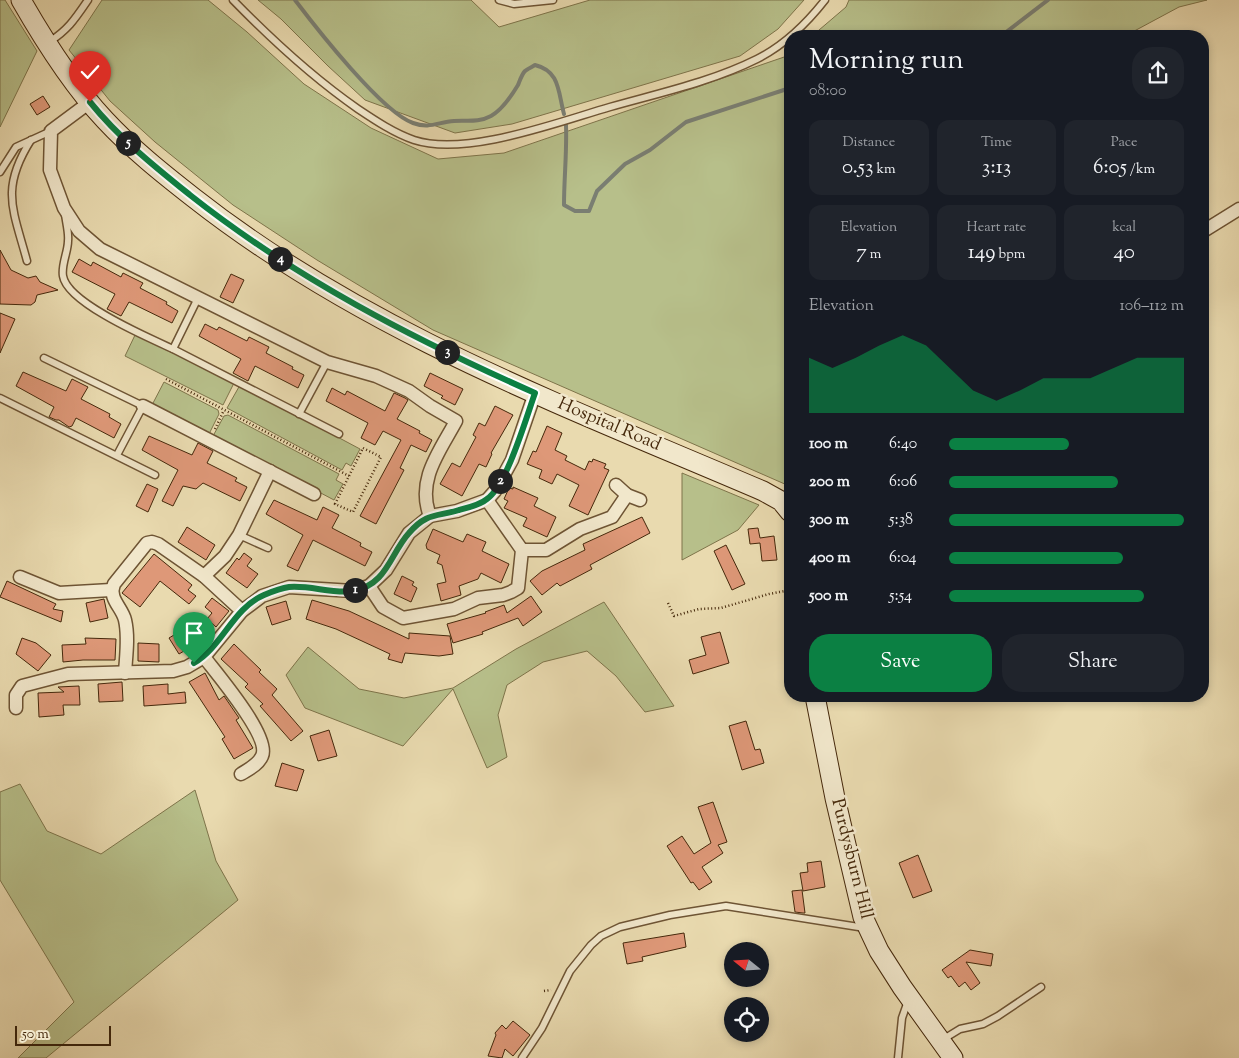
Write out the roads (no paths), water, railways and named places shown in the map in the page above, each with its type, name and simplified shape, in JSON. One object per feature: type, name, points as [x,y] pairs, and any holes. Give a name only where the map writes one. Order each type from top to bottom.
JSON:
[{"type":"main road","name":"Hospital Road","points":[[24,5],[48,43],[90,102],[129,144],[156,168],[256,244],[326,289],[478,368],[764,491],[784,504]]},
{"type":"main road","name":"Purdysburn Hill","points":[[816,702],[848,856],[863,917],[879,951],[910,998],[954,1058]]},
{"type":"street","points":[[90,102],[51,130],[50,170],[64,208],[79,231],[100,249],[327,362],[389,381],[456,420],[431,469],[425,486],[425,502],[430,516]]},
{"type":"street","points":[[1209,228],[1239,209]]},
{"type":"street","points":[[16,708],[16,695],[22,686],[68,674],[174,671],[187,667],[204,657],[242,611],[262,596],[288,587],[353,591],[368,586],[386,570],[409,533],[430,516],[457,511],[487,500],[495,491],[512,460],[535,393]]},
{"type":"street","points":[[142,406],[314,494]]},
{"type":"street","points":[[204,576],[225,556],[239,535],[270,471]]},
{"type":"street","points":[[616,485],[627,495],[640,500]]},
{"type":"street","points":[[522,550],[546,550],[580,529],[612,518],[627,495]]},
{"type":"street","points":[[368,586],[382,607],[403,618],[454,609],[478,598],[503,595],[518,588],[522,550],[487,500]]},
{"type":"street","points":[[125,673],[125,618],[114,600],[111,590],[147,543],[152,542],[204,576],[242,611]]},
{"type":"street","points":[[20,576],[59,593],[111,590]]},
{"type":"street","points":[[204,657],[243,706],[263,748],[262,756],[256,765],[242,774]]},
{"type":"lane","points":[[48,43],[68,28],[88,0]]},
{"type":"lane","points":[[233,0],[290,55],[342,98],[394,131],[415,140],[438,145],[461,144],[524,132],[664,92],[735,69],[759,59],[784,41]]},
{"type":"lane","points":[[499,0],[514,4],[553,0]]},
{"type":"lane","points":[[797,30],[825,0]]},
{"type":"lane","points":[[0,172],[16,147],[51,130]]},
{"type":"lane","points":[[27,261],[11,202],[11,186],[14,169],[31,140]]},
{"type":"lane","points":[[64,208],[68,240],[63,275],[67,285],[79,297],[114,321],[339,434]]},
{"type":"lane","points":[[173,349],[198,298]]},
{"type":"lane","points":[[44,358],[142,406],[117,455]]},
{"type":"lane","points":[[299,414],[327,362]]},
{"type":"lane","points":[[0,398],[155,475]]},
{"type":"lane","points":[[239,535],[268,548]]},
{"type":"lane","points":[[522,1058],[542,1028],[570,971],[591,945],[601,936],[620,927],[670,915],[726,906],[868,928]]},
{"type":"lane","points":[[941,1041],[960,1029],[983,1024],[998,1016],[1041,987]]},
{"type":"lane","points":[[898,1058],[902,1018],[910,998]]},
{"type":"waterway","points":[[295,0],[334,49],[368,87],[400,116],[413,123],[429,125],[477,120],[491,116],[510,98],[525,71],[535,65],[543,68],[554,77],[564,114]]},
{"type":"waterway","points":[[1009,30],[1048,0]]},
{"type":"waterway","points":[[566,125],[564,205],[575,211],[589,211],[597,191],[625,164],[650,150],[686,122],[784,90]]}]
